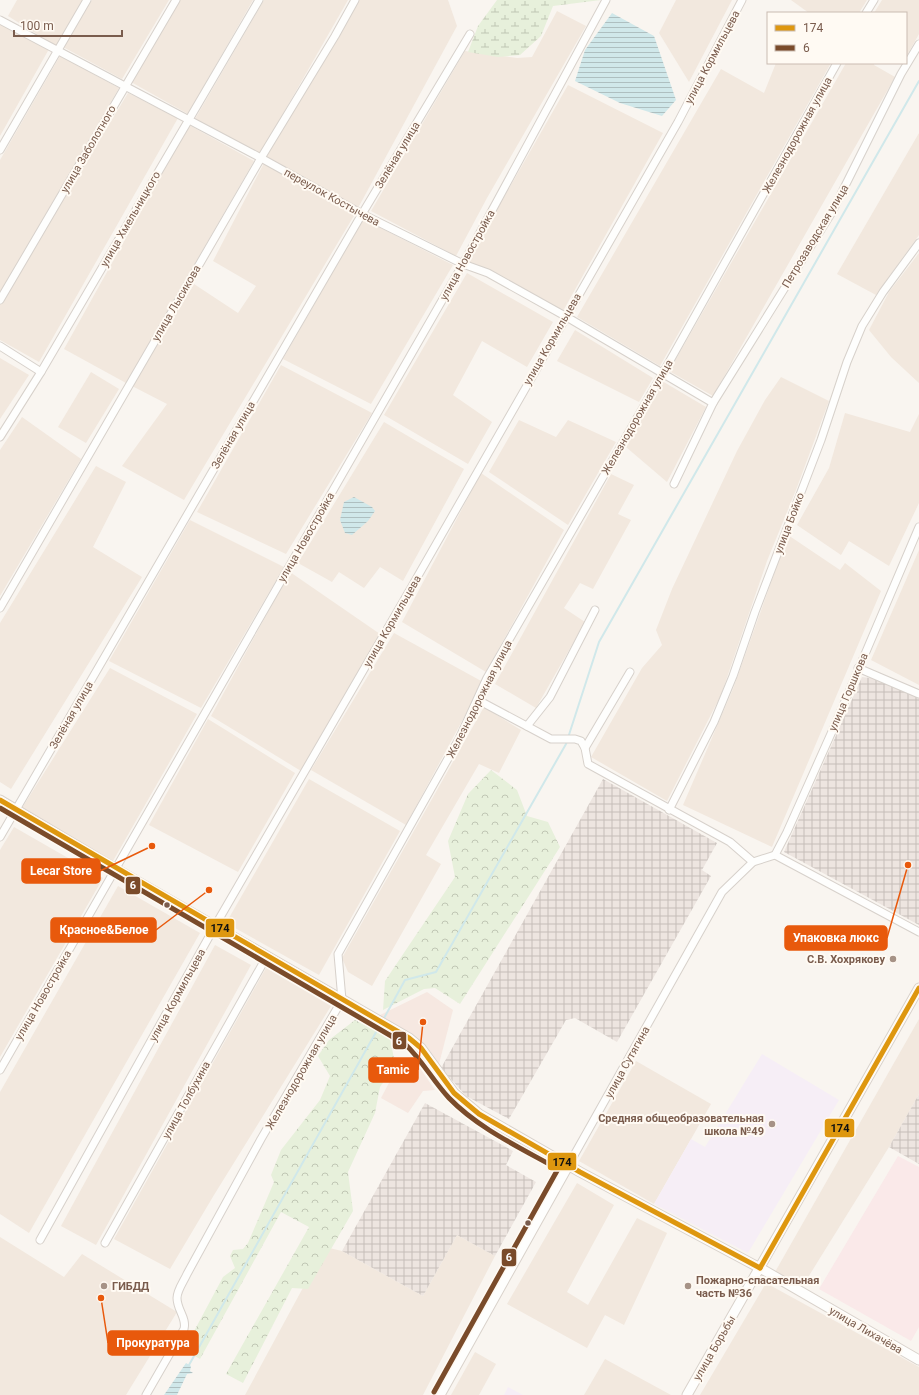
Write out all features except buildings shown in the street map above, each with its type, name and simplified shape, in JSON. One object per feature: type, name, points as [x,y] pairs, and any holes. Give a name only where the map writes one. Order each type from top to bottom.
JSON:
[{"type":"main road","name":"улица Лихачёва","points":[[0,800],[116,869],[410,1038],[421,1048],[454,1093],[479,1114],[568,1166],[760,1268],[919,1360]]},
{"type":"main road","name":"улица Борьбы","points":[[687,1395],[919,988]]},
{"type":"main road","name":"улица Сутягина","points":[[440,1395],[568,1166]]},
{"type":"street","points":[[0,150],[87,0]]},
{"type":"street","name":"улица Заболотного","points":[[0,300],[176,0]]},
{"type":"street","name":"улица Хмельницкого","points":[[0,437],[41,372],[259,0]]},
{"type":"street","name":"улица Лысикова","points":[[0,608],[261,158],[335,36],[355,0]]},
{"type":"street","name":"улица Новостройка","points":[[0,1070],[463,264],[606,0]]},
{"type":"street","name":"улица Кормильцева","points":[[40,1240],[215,926],[678,122],[742,0]]},
{"type":"street","points":[[867,12],[874,0]]},
{"type":"street","name":"переулок Костычева","points":[[0,20],[261,158],[362,214],[463,264],[488,273],[713,402]]},
{"type":"street","name":"Зелёная улица","points":[[0,837],[362,214],[470,34]]},
{"type":"street","name":"Петрозаводская улица","points":[[674,484],[713,402],[832,212],[901,74],[919,44]]},
{"type":"street","name":"Железнодорожная улица","points":[[146,1395],[182,1334],[186,1324],[178,1305],[177,1296],[187,1274],[261,1139],[342,1000],[338,954],[448,759],[478,700],[487,678],[663,373],[836,64]]},
{"type":"street","name":"улица Бойко","points":[[669,810],[714,722],[733,676],[755,612],[821,440],[846,362],[862,326],[883,292],[919,243]]},
{"type":"street","points":[[0,346],[41,372]]},
{"type":"street","name":"улица Горшкова","points":[[775,855],[787,832],[919,527]]},
{"type":"street","points":[[527,726],[550,697],[596,610]]},
{"type":"street","points":[[858,668],[919,694]]},
{"type":"street","points":[[585,748],[630,672]]},
{"type":"street","points":[[478,700],[550,739],[575,739],[581,741],[585,748],[588,764],[669,810],[730,842],[753,862],[775,855],[919,932]]},
{"type":"street","name":"улица Сутягина","points":[[568,1166],[722,892],[753,862]]},
{"type":"street","name":"улица Толбухина","points":[[105,1243],[267,956]]},
{"type":"shaded area","points":[[17,0],[83,0],[56,46],[8,16]]},
{"type":"shaded area","points":[[92,0],[169,0],[122,79],[63,47]]},
{"type":"shaded area","points":[[179,0],[253,0],[188,114],[131,82]]},
{"type":"shaded area","points":[[264,0],[348,0],[260,154],[195,119]]},
{"type":"shaded area","points":[[355,0],[448,0],[457,26],[358,208],[265,157]]},
{"type":"shaded area","points":[[676,0],[732,0],[689,82],[659,33]]},
{"type":"shaded area","points":[[791,0],[867,0],[860,12],[808,12]]},
{"type":"shaded area","points":[[882,0],[919,0],[919,34],[907,55],[907,12],[875,12]]},
{"type":"shaded area","points":[[557,11],[586,26],[487,198],[456,256],[371,211],[465,51],[517,58],[532,57]]},
{"type":"shaded area","points":[[0,22],[49,49],[0,136]]},
{"type":"shaded area","points":[[60,56],[119,88],[0,294],[0,160]]},
{"type":"shaded area","points":[[776,64],[830,64],[660,366],[577,317],[721,69],[764,93]]},
{"type":"shaded area","points":[[845,64],[874,64],[895,77],[713,396],[669,371]]},
{"type":"shaded area","points":[[568,85],[663,133],[563,311],[467,262]]},
{"type":"shaded area","points":[[128,93],[178,118],[39,362],[0,340],[0,304]]},
{"type":"shaded area","points":[[189,125],[254,161],[126,383],[64,349]]},
{"type":"shaded area","points":[[919,133],[919,235],[876,295],[837,274]]},
{"type":"shaded area","points":[[264,163],[355,214],[184,500],[122,466],[167,404],[132,386],[194,284],[238,313],[256,286],[213,261]]},
{"type":"shaded area","points":[[363,219],[453,265],[371,404],[283,359]]},
{"type":"shaded area","points":[[919,253],[919,383],[891,357],[869,330],[889,292]]},
{"type":"shaded area","points":[[467,273],[553,322],[527,367],[482,341],[453,395],[492,422],[468,464],[384,415]]},
{"type":"shaded area","points":[[575,330],[653,378],[639,402],[557,361]]},
{"type":"shaded area","points":[[0,358],[29,375],[0,419]]},
{"type":"shaded area","points":[[281,365],[372,413],[286,554],[197,512]]},
{"type":"shaded area","points":[[91,372],[119,389],[86,443],[58,427]]},
{"type":"shaded area","points":[[781,377],[829,401],[796,490],[767,561],[721,695],[667,801],[591,757],[642,668],[662,645],[656,630],[672,589],[737,451],[765,400]]},
{"type":"shaded area","points":[[662,381],[706,407],[667,482],[626,447]]},
{"type":"shaded area","points":[[845,413],[910,432],[919,414],[919,503],[889,566],[849,541],[841,555],[797,525],[829,468]]},
{"type":"shaded area","points":[[22,417],[81,459],[0,596],[0,450]]},
{"type":"shaded area","points":[[519,420],[556,437],[568,420],[616,442],[568,525],[489,472]]},
{"type":"shaded area","points":[[384,422],[464,469],[403,581],[380,567],[364,588],[339,572],[332,582],[298,563]]},
{"type":"shaded area","points":[[96,466],[126,482],[93,547],[142,577],[11,789],[0,782],[0,623]]},
{"type":"shaded area","points":[[481,473],[564,530],[486,672],[402,622]]},
{"type":"shaded area","points":[[611,474],[634,485],[618,514],[631,520],[593,589],[580,583],[564,608],[585,622],[536,708],[495,684]]},
{"type":"shaded area","points":[[190,520],[284,567],[201,708],[109,661]]},
{"type":"shaded area","points":[[788,535],[840,570],[845,563],[881,591],[772,847],[683,805],[733,689]]},
{"type":"shaded area","points":[[919,550],[919,685],[871,660]]},
{"type":"shaded area","points":[[290,572],[380,634],[301,771],[211,716]]},
{"type":"shaded area","points":[[394,633],[483,682],[406,825],[311,770]]},
{"type":"shaded area","points":[[110,668],[197,714],[113,861],[22,808]]},
{"type":"shaded area","points":[[862,677],[879,679],[919,698],[919,925],[784,852]]},
{"type":"shaded area","points":[[484,707],[521,730],[499,773],[479,764],[426,855],[441,864],[372,986],[348,972],[342,958]]},
{"type":"shaded area","points":[[208,719],[295,773],[238,872],[149,825]]},
{"type":"shaded area","points":[[309,779],[400,831],[319,975],[226,923]]},
{"type":"shaded area","points":[[603,779],[717,843],[702,870],[711,876],[617,1042],[575,1018],[566,1020],[509,1119],[466,1096],[441,1068]]},
{"type":"shaded area","points":[[14,827],[103,878],[0,1057],[0,850]]},
{"type":"shaded area","points":[[118,886],[200,933],[29,1233],[0,1214],[0,1092]]},
{"type":"shaded area","points":[[215,945],[251,965],[96,1245],[61,1226]]},
{"type":"shaded area","points":[[266,968],[331,1006],[170,1269],[114,1239]]},
{"type":"shaded area","points":[[427,992],[453,1010],[439,1064],[418,1041],[378,1016]]},
{"type":"shaded area","points":[[919,1019],[919,1094],[889,1147],[802,1287],[775,1272]]},
{"type":"shaded area","points":[[762,1054],[839,1100],[748,1253],[654,1204],[691,1139],[705,1147]]},
{"type":"shaded area","points":[[636,1061],[711,1104],[654,1204],[579,1161]]},
{"type":"shaded area","points":[[400,1062],[417,1064],[435,1090],[423,1091],[408,1113],[381,1098]]},
{"type":"shaded area","points":[[919,1094],[919,1164],[889,1147]]},
{"type":"shaded area","points":[[425,1103],[513,1151],[506,1165],[536,1182],[495,1256],[457,1235],[423,1296],[342,1251]]},
{"type":"shaded area","points":[[898,1156],[919,1167],[919,1327],[911,1341],[819,1289]]},
{"type":"shaded area","points":[[577,1183],[614,1205],[567,1292],[588,1305],[637,1218],[667,1233],[624,1325],[605,1315],[587,1348],[507,1304]]},
{"type":"shaded area","points":[[457,1235],[495,1256],[423,1395],[245,1395],[325,1247],[342,1251],[423,1296]]},
{"type":"shaded area","points":[[0,1237],[64,1277],[82,1254],[177,1312],[126,1395],[0,1395]]},
{"type":"shaded area","points":[[766,1283],[919,1367],[919,1395],[700,1395]]},
{"type":"shaded area","points":[[475,1352],[496,1364],[479,1395],[451,1395]]},
{"type":"shaded area","points":[[605,1359],[671,1395],[584,1395]]},
{"type":"shaded area","points":[[508,1387],[523,1395],[504,1395]]},
{"type":"green space","points":[[497,0],[601,0],[553,6],[541,36],[520,55],[498,57],[468,52],[478,26]]},
{"type":"green space","points":[[491,770],[517,790],[527,816],[548,822],[560,847],[460,1004],[435,988],[424,989],[383,1010],[385,981],[455,877],[448,841],[468,794]]},
{"type":"green space","points":[[355,1020],[390,1038],[395,1064],[380,1087],[375,1113],[348,1172],[353,1211],[308,1289],[292,1288],[243,1383],[226,1374],[309,1227],[281,1212],[200,1359],[184,1350],[223,1277],[235,1268],[230,1256],[233,1250],[243,1249],[248,1243],[274,1182],[271,1175],[281,1150],[320,1100],[330,1076],[318,1056],[329,1040]]},
{"type":"water","points":[[612,13],[654,36],[676,100],[662,116],[620,103],[575,81],[585,50]]},
{"type":"water","points":[[354,497],[372,507],[375,511],[368,521],[352,535],[345,533],[340,520],[344,502]]},
{"type":"water","points":[[186,1363],[191,1366],[190,1371],[193,1373],[187,1374],[177,1395],[164,1395]]},
{"type":"waterway","points":[[383,1020],[405,980],[436,972],[566,744],[599,642],[919,81]]},
{"type":"waterway","points":[[189,1365],[380,1025]]},
{"type":"transit line","name":"174","points":[[0,800],[409,1038],[421,1048],[454,1093],[479,1114],[580,1172],[760,1268]]},
{"type":"transit line","name":"6","points":[[0,808],[405,1044],[449,1098],[473,1119],[487,1129],[558,1169],[434,1392]]},
{"type":"transit line","name":"174","points":[[760,1268],[919,988]]},
{"type":"place","name":"Lecar Store","points":[[152,846]]},
{"type":"place","name":"Упаковка люкс","points":[[908,865]]},
{"type":"place","name":"Красное&Белое","points":[[209,890]]},
{"type":"place","name":"С.В. Хохрякову","points":[[893,959]]},
{"type":"place","name":"Tamic","points":[[423,1022]]},
{"type":"place","name":"Средняя общеобразовательная школа №49","points":[[772,1124]]},
{"type":"place","name":"ГИБДД","points":[[104,1286]]},
{"type":"place","name":"Пожарно-спасательная часть №36","points":[[688,1286]]},
{"type":"place","name":"Прокуратура","points":[[101,1298]]}]
